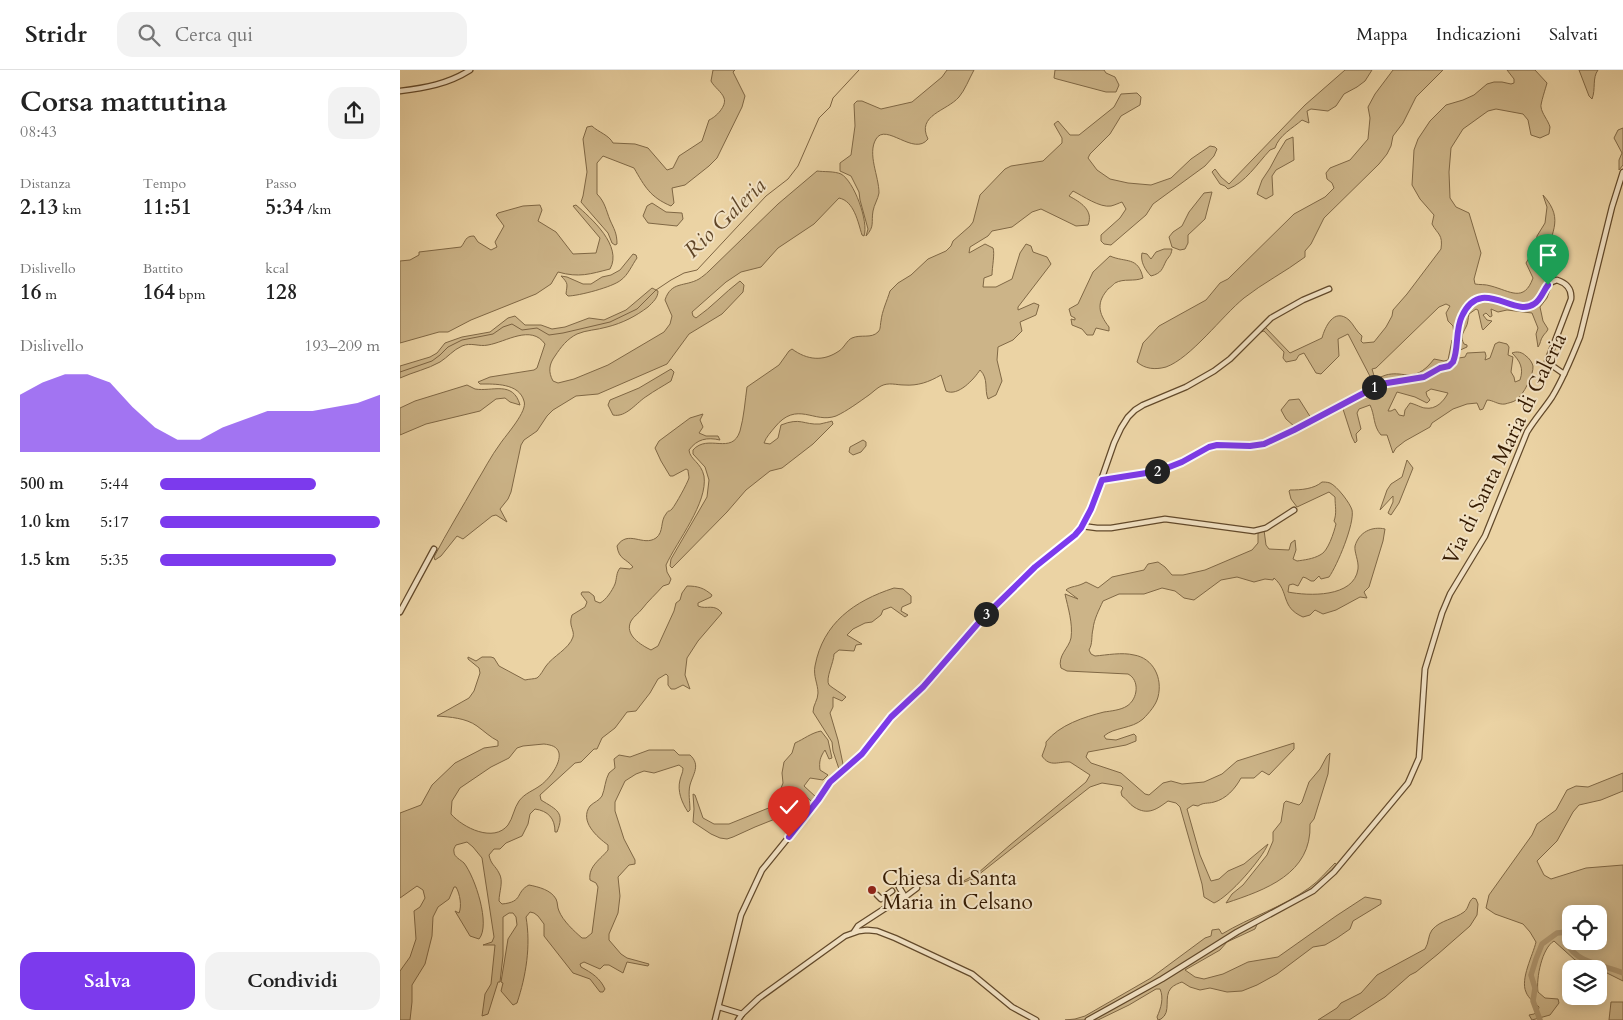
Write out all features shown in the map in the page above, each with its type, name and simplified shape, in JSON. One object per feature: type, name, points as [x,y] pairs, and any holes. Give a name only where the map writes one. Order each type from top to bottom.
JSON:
[{"type":"street","points":[[400,91],[449,81],[470,70]]},
{"type":"street","name":"Via di Santa Maria di Galeria","points":[[1088,1020],[1162,979],[1237,932],[1313,890],[1334,872],[1408,783],[1419,758],[1425,669],[1442,613],[1450,594],[1485,536],[1527,432],[1552,397],[1580,337],[1623,172]]},
{"type":"street","points":[[1102,480],[1159,471],[1217,445],[1250,446],[1264,444],[1381,384],[1424,377],[1440,368],[1449,366],[1453,362],[1461,318],[1474,302],[1490,298],[1529,307],[1539,300],[1548,285],[1557,280],[1568,287],[1571,298],[1546,362],[1564,374]]},
{"type":"street","points":[[716,1020],[741,915],[762,870],[818,800],[832,779],[862,754],[891,717],[923,687],[981,620],[1035,567],[1073,537],[1082,526],[1091,509],[1121,428],[1135,410],[1143,404],[1186,387],[1204,377],[1230,359],[1271,318],[1304,300],[1330,289]]},
{"type":"street","points":[[1082,526],[1112,528],[1165,519],[1254,531],[1266,528],[1294,510]]},
{"type":"street","points":[[400,612],[434,549]]},
{"type":"street","points":[[854,932],[858,926],[889,905],[916,890],[917,885],[909,878],[881,899],[877,895]]},
{"type":"street","points":[[895,889],[904,896]]},
{"type":"street","points":[[738,1020],[759,998],[845,936],[867,930],[877,931],[895,938],[972,974],[1012,1006],[1036,1020]]},
{"type":"street","points":[[719,1007],[742,1014]]},
{"type":"shaded area","points":[[713,70],[735,70],[733,72],[745,96],[742,107],[717,158],[685,185],[672,188],[674,203],[671,206],[658,199],[649,191],[634,168],[603,156],[597,163],[597,194],[604,203],[615,231],[617,244],[615,245],[612,243],[608,233],[581,202],[587,172],[583,139],[587,127],[592,126],[613,143],[635,144],[648,148],[667,170],[673,168],[679,156],[702,141],[709,120],[718,114],[724,104],[723,96],[711,81]]},
{"type":"shaded area","points":[[947,70],[974,70],[959,97],[929,119],[925,131],[928,139],[922,143],[915,144],[886,134],[876,139],[873,158],[879,193],[873,211],[872,227],[866,236],[868,229],[859,192],[851,176],[840,171],[840,163],[851,155],[855,126],[854,104],[857,101],[862,101],[881,109],[912,102],[942,77]]},
{"type":"shaded area","points":[[1055,70],[1104,70],[1115,77],[1119,85],[1116,92],[1106,92],[1054,78]]},
{"type":"shaded area","points":[[1345,70],[1372,70],[1365,81],[1344,94],[1336,106],[1328,111],[1311,109],[1307,111],[1309,123],[1302,120],[1287,132],[1275,148],[1270,150],[1240,182],[1228,189],[1220,184],[1212,172],[1215,169],[1229,184],[1305,105]]},
{"type":"shaded area","points":[[1393,70],[1443,70],[1416,97],[1403,123],[1393,136],[1387,154],[1379,164],[1324,218],[1311,244],[1305,251],[1305,257],[1244,298],[1196,346],[1176,362],[1166,367],[1154,369],[1137,362],[1143,343],[1159,326],[1206,300],[1220,283],[1228,279],[1294,214],[1325,197],[1334,188],[1327,179],[1326,173],[1330,168],[1350,160],[1368,139],[1370,118],[1368,107]]},
{"type":"shaded area","points":[[1507,70],[1535,70],[1547,83],[1541,106],[1550,127],[1549,134],[1540,138],[1531,135],[1528,120],[1523,114],[1496,109],[1488,111],[1463,129],[1451,148],[1449,172],[1450,198],[1456,207],[1469,213],[1481,253],[1474,279],[1475,284],[1489,285],[1510,292],[1521,293],[1529,286],[1533,278],[1526,263],[1536,246],[1537,236],[1545,223],[1547,207],[1543,195],[1550,204],[1555,220],[1548,251],[1549,266],[1554,280],[1534,303],[1525,305],[1484,297],[1467,306],[1456,336],[1446,313],[1450,306],[1446,304],[1439,307],[1376,368],[1372,369],[1375,379],[1391,374],[1415,374],[1426,368],[1434,359],[1448,360],[1452,340],[1457,338],[1451,363],[1426,375],[1366,391],[1364,389],[1374,384],[1348,334],[1338,339],[1339,356],[1321,374],[1316,373],[1304,353],[1299,355],[1296,360],[1286,362],[1283,358],[1284,352],[1264,331],[1261,332],[1265,327],[1290,353],[1322,338],[1328,324],[1335,317],[1344,317],[1349,320],[1362,336],[1361,341],[1363,343],[1374,342],[1386,327],[1393,310],[1441,249],[1441,237],[1432,224],[1434,215],[1420,199],[1412,185],[1414,150],[1418,139],[1430,121],[1446,105],[1474,95],[1487,84],[1494,82],[1514,83],[1514,79]]},
{"type":"shaded area","points":[[1579,70],[1598,70],[1595,76],[1592,99],[1589,96]]},
{"type":"shaded area","points":[[1137,93],[1141,97],[1140,105],[1121,116],[1110,134],[1090,154],[1088,158],[1097,170],[1110,179],[1151,185],[1171,178],[1191,159],[1210,146],[1217,149],[1214,156],[1205,166],[1153,204],[1146,215],[1111,245],[1104,244],[1101,241],[1101,235],[1120,218],[1126,209],[1122,202],[1111,206],[1102,205],[1073,191],[1069,196],[1088,211],[1088,225],[1076,226],[1041,209],[1032,212],[1012,227],[992,231],[988,236],[970,247],[969,253],[985,244],[994,250],[992,275],[984,278],[983,287],[996,287],[1012,279],[1020,253],[1026,244],[1031,246],[1033,252],[1047,257],[1051,264],[1018,307],[1018,310],[1034,303],[1039,305],[1036,315],[1020,322],[1022,331],[1013,340],[998,347],[997,360],[1002,381],[996,395],[988,399],[985,380],[980,370],[970,382],[956,392],[946,391],[941,375],[928,382],[919,384],[884,385],[836,416],[828,418],[798,414],[783,419],[770,433],[764,443],[770,444],[778,438],[781,425],[788,423],[798,421],[820,424],[832,421],[833,424],[813,444],[782,468],[770,471],[746,490],[672,568],[670,566],[671,559],[707,497],[709,480],[705,467],[693,454],[693,450],[699,445],[706,443],[726,444],[736,438],[740,431],[747,387],[779,365],[792,349],[803,356],[827,357],[839,351],[852,338],[869,336],[878,332],[890,291],[928,259],[946,251],[953,241],[970,226],[973,222],[980,195],[1005,169],[1011,166],[1043,161],[1062,143],[1062,138],[1054,124],[1058,121],[1070,135],[1079,135],[1114,107],[1121,94]]},
{"type":"shaded area","points":[[1623,128],[1623,165],[1619,170],[1619,160],[1622,153],[1614,138],[1618,130]]},
{"type":"shaded area","points":[[1293,137],[1294,160],[1276,170],[1272,176],[1273,195],[1266,199],[1257,194],[1262,180],[1286,140]]},
{"type":"shaded area","points":[[817,171],[841,174],[846,178],[859,202],[864,221],[864,236],[852,208],[848,203],[839,198],[814,224],[778,248],[761,267],[741,272],[726,282],[692,312],[696,318],[740,281],[744,285],[743,292],[722,314],[689,334],[667,364],[598,394],[576,396],[553,410],[537,431],[524,440],[521,445],[511,492],[500,509],[507,522],[496,515],[492,516],[463,539],[457,536],[441,556],[435,560],[434,557],[476,483],[523,411],[524,401],[517,391],[506,386],[480,384],[478,382],[490,377],[534,370],[537,368],[545,344],[533,335],[526,335],[488,345],[469,344],[456,349],[435,364],[400,378],[400,366],[430,357],[437,353],[445,343],[462,337],[490,332],[508,318],[515,316],[525,325],[541,325],[552,329],[565,327],[589,318],[604,320],[626,310],[652,288],[658,291],[652,303],[634,316],[613,325],[580,333],[570,338],[562,346],[550,365],[551,378],[558,383],[574,379],[608,365],[664,332],[670,324],[672,316],[665,300],[671,290],[679,285],[699,279],[778,204]]},
{"type":"shaded area","points":[[1212,192],[1205,219],[1188,235],[1188,243],[1185,249],[1180,250],[1172,247],[1169,237],[1182,226],[1189,212],[1204,193]]},
{"type":"shaded area","points":[[652,203],[666,212],[682,213],[683,219],[677,226],[648,223],[643,216],[647,206]]},
{"type":"shaded area","points":[[540,205],[542,210],[538,221],[556,232],[573,254],[596,253],[600,238],[573,206],[576,205],[597,225],[609,242],[613,260],[610,269],[578,275],[558,272],[551,284],[536,294],[471,320],[448,332],[439,332],[400,343],[400,261],[410,260],[419,255],[419,252],[461,247],[467,238],[471,236],[474,236],[478,242],[491,250],[497,247],[495,242],[504,226],[496,215],[498,213],[523,206]]},
{"type":"shaded area","points":[[1172,249],[1170,255],[1161,270],[1151,276],[1144,265],[1142,253],[1147,254],[1151,259],[1156,252]]},
{"type":"shaded area","points":[[633,254],[637,258],[626,275],[617,283],[587,293],[573,296],[566,294],[567,284],[561,276],[583,284],[591,284],[602,277],[620,270]]},
{"type":"shaded area","points":[[1110,256],[1135,263],[1141,271],[1143,278],[1118,282],[1109,288],[1102,298],[1100,308],[1109,331],[1096,328],[1093,335],[1087,335],[1082,329],[1072,325],[1071,319],[1075,320],[1075,318],[1071,316],[1069,309],[1078,304],[1093,272]]},
{"type":"shaded area","points":[[1550,285],[1547,298],[1540,307],[1543,321],[1548,329],[1538,347],[1536,334],[1538,328],[1532,313],[1507,310],[1498,312],[1491,309],[1492,316],[1490,317],[1486,313],[1483,315],[1487,320],[1492,321],[1483,330],[1478,310],[1476,309],[1469,314],[1462,335],[1463,342],[1467,347],[1458,351],[1459,358],[1465,357],[1467,353],[1485,352],[1485,360],[1490,358],[1495,344],[1499,342],[1507,344],[1509,347],[1508,355],[1513,357],[1511,372],[1515,382],[1520,380],[1521,368],[1512,353],[1519,352],[1527,357],[1533,366],[1533,370],[1525,390],[1519,398],[1505,404],[1487,400],[1483,409],[1480,410],[1477,403],[1453,409],[1432,423],[1430,427],[1405,441],[1393,453],[1387,435],[1381,435],[1377,428],[1370,405],[1359,409],[1357,413],[1361,429],[1356,434],[1357,441],[1355,443],[1342,406],[1367,394],[1372,397],[1375,394],[1376,388],[1387,384],[1410,381],[1453,364],[1460,325],[1469,307],[1476,302],[1489,299],[1531,307]],"holes":[[[1431,389],[1448,393],[1442,402],[1433,408],[1424,408],[1410,403],[1405,410],[1404,416],[1399,415],[1395,409],[1388,411],[1397,392],[1415,397],[1427,403],[1430,400],[1426,392]]]},
{"type":"shaded area","points":[[671,369],[674,372],[671,381],[647,396],[627,412],[613,415],[608,405],[610,400],[639,388]]},
{"type":"shaded area","points":[[467,385],[482,390],[507,390],[517,397],[520,405],[510,402],[505,398],[496,399],[480,411],[426,424],[400,435],[400,408],[415,401]]},
{"type":"shaded area","points":[[1299,399],[1311,418],[1295,427],[1286,419],[1281,410],[1289,400]]},
{"type":"shaded area","points":[[703,414],[700,420],[703,427],[699,433],[706,436],[718,436],[720,440],[703,440],[695,443],[689,450],[691,456],[701,467],[704,476],[704,487],[697,510],[666,565],[671,579],[669,584],[663,586],[649,600],[632,619],[629,626],[635,639],[651,650],[658,646],[676,603],[680,600],[687,586],[701,588],[712,595],[698,603],[698,606],[713,607],[722,613],[698,641],[687,658],[685,675],[690,689],[683,685],[671,689],[668,685],[668,676],[666,674],[658,679],[636,711],[627,712],[615,728],[602,738],[597,749],[594,749],[581,762],[575,763],[540,795],[541,800],[555,809],[560,816],[557,832],[555,832],[554,823],[550,816],[544,811],[535,809],[530,814],[528,824],[522,836],[506,843],[500,849],[494,849],[489,855],[500,876],[499,901],[502,904],[517,899],[529,885],[544,889],[556,899],[561,915],[572,929],[582,938],[586,938],[592,933],[598,887],[596,883],[590,880],[591,871],[608,850],[608,845],[599,838],[588,823],[587,812],[590,806],[602,796],[609,773],[615,768],[614,759],[619,755],[630,757],[649,750],[674,750],[679,755],[690,755],[696,766],[689,788],[690,810],[688,812],[680,793],[679,784],[683,768],[679,765],[654,773],[644,771],[636,774],[625,781],[615,802],[615,811],[624,839],[635,860],[635,864],[629,865],[618,877],[620,896],[618,913],[609,934],[609,940],[627,958],[649,964],[648,966],[627,962],[623,973],[609,965],[604,965],[600,969],[584,962],[580,964],[581,967],[601,982],[605,989],[603,992],[600,992],[590,979],[573,973],[544,936],[544,924],[538,916],[530,912],[526,917],[528,950],[525,972],[517,1003],[513,1005],[501,991],[508,939],[517,925],[516,917],[513,913],[509,913],[503,917],[503,956],[500,982],[498,982],[488,1014],[482,1016],[485,994],[491,984],[495,945],[483,945],[492,942],[494,937],[482,858],[467,842],[456,845],[454,851],[455,855],[464,863],[477,890],[482,912],[482,932],[479,939],[470,936],[455,911],[459,913],[460,904],[456,887],[454,887],[449,899],[438,907],[433,917],[432,936],[425,964],[412,985],[410,1020],[400,1020],[400,971],[410,957],[416,939],[414,911],[420,907],[425,898],[423,890],[417,886],[400,898],[400,813],[421,805],[432,785],[455,763],[484,748],[498,746],[498,741],[473,723],[458,718],[437,716],[469,698],[474,691],[480,673],[479,668],[468,657],[476,661],[482,657],[494,658],[499,666],[525,680],[537,678],[549,662],[568,645],[573,637],[572,615],[585,607],[587,602],[581,594],[582,592],[589,592],[594,596],[595,601],[600,603],[604,600],[614,587],[620,568],[630,569],[633,567],[621,556],[617,546],[626,539],[646,541],[656,538],[660,533],[664,517],[672,509],[681,494],[689,478],[688,470],[686,469],[670,476],[655,448],[659,441],[690,418]],"holes":[[[544,744],[557,749],[559,753],[558,762],[551,775],[544,782],[521,798],[510,822],[502,830],[495,833],[479,831],[463,824],[451,814],[452,801],[460,788],[491,767],[509,758],[517,748]]]},
{"type":"shaded area","points":[[863,440],[866,442],[866,446],[861,452],[853,455],[849,452],[850,447]]},
{"type":"shaded area","points":[[1407,460],[1413,468],[1399,503],[1391,515],[1388,513],[1393,502],[1393,496],[1380,510],[1391,484],[1402,477]]},
{"type":"shaded area","points":[[1322,482],[1330,483],[1336,488],[1351,507],[1352,516],[1348,534],[1341,554],[1329,577],[1321,579],[1319,576],[1314,581],[1311,581],[1303,577],[1298,586],[1289,585],[1288,592],[1307,594],[1329,593],[1348,585],[1355,578],[1358,569],[1355,548],[1357,541],[1371,529],[1385,529],[1369,587],[1364,592],[1367,598],[1360,597],[1336,610],[1323,614],[1315,610],[1310,615],[1303,617],[1291,609],[1279,583],[1274,578],[1273,580],[1265,579],[1254,582],[1237,577],[1221,580],[1194,600],[1184,598],[1175,591],[1162,588],[1144,594],[1119,594],[1103,601],[1094,625],[1089,650],[1095,656],[1125,654],[1141,657],[1151,665],[1158,676],[1158,697],[1150,712],[1134,725],[1113,731],[1104,736],[1106,739],[1116,740],[1134,734],[1136,741],[1126,745],[1088,752],[1086,757],[1091,763],[1121,773],[1145,794],[1149,795],[1163,783],[1171,781],[1182,784],[1204,782],[1222,774],[1237,761],[1294,743],[1294,749],[1269,775],[1262,771],[1254,778],[1241,778],[1233,790],[1222,799],[1198,806],[1193,805],[1187,809],[1200,855],[1211,881],[1219,879],[1228,871],[1244,864],[1268,844],[1265,851],[1244,877],[1228,893],[1214,903],[1204,897],[1180,807],[1176,803],[1168,801],[1152,810],[1139,810],[1122,796],[1123,788],[1121,786],[1102,783],[1090,787],[973,879],[958,884],[978,873],[1086,782],[1090,775],[1070,762],[1051,763],[1045,760],[1042,756],[1046,742],[1051,736],[1065,726],[1080,719],[1125,707],[1131,703],[1135,694],[1136,685],[1128,674],[1067,671],[1061,668],[1062,656],[1071,638],[1070,616],[1065,594],[1078,599],[1066,590],[1086,582],[1098,588],[1112,577],[1144,570],[1148,564],[1158,562],[1172,575],[1183,575],[1205,570],[1252,550],[1258,543],[1258,533],[1264,530],[1266,545],[1269,549],[1289,550],[1291,543],[1295,540],[1296,550],[1293,559],[1297,561],[1317,556],[1326,550],[1335,528],[1335,497],[1329,492],[1297,507],[1291,499],[1289,491],[1311,488]]},
{"type":"shaded area","points":[[894,588],[903,589],[911,596],[911,603],[902,607],[901,611],[908,615],[905,617],[891,607],[883,610],[881,615],[872,622],[853,629],[847,635],[862,644],[856,645],[854,651],[839,650],[834,654],[828,682],[829,685],[846,697],[842,701],[833,697],[833,707],[830,713],[843,764],[839,769],[832,742],[813,712],[818,696],[815,666],[819,651],[825,638],[842,616],[879,593]]},
{"type":"shaded area","points":[[821,731],[828,740],[832,758],[829,759],[825,750],[820,760],[820,770],[828,775],[823,780],[810,778],[804,786],[816,797],[812,802],[800,791],[796,792],[785,810],[775,819],[727,839],[711,834],[693,822],[693,794],[703,818],[714,824],[729,824],[771,807],[776,801],[783,783],[784,762],[792,753],[795,743]]},
{"type":"shaded area","points":[[1330,753],[1328,774],[1314,819],[1310,824],[1309,841],[1303,856],[1295,868],[1270,885],[1226,903],[1267,855],[1273,841],[1273,832],[1281,822],[1284,803],[1286,801],[1299,805],[1302,802],[1309,782]]},
{"type":"shaded area","points":[[1623,773],[1623,791],[1601,800],[1579,805],[1557,841],[1537,861],[1544,875],[1551,879],[1586,868],[1623,865],[1623,981],[1607,973],[1607,960],[1575,960],[1564,950],[1607,950],[1607,905],[1562,905],[1562,948],[1554,941],[1546,950],[1538,979],[1538,992],[1545,998],[1558,999],[1559,1003],[1550,1015],[1532,1020],[1529,1015],[1538,1011],[1539,1007],[1527,994],[1525,981],[1536,942],[1523,924],[1495,914],[1486,908],[1489,895],[1532,835],[1537,824],[1556,810],[1567,790],[1576,786],[1588,787]]},
{"type":"shaded area","points":[[1335,863],[1337,865],[1309,891],[1260,918],[1255,929],[1227,942],[1220,950],[1185,970],[1195,977],[1204,979],[1223,974],[1248,962],[1278,957],[1365,897],[1381,900],[1381,904],[1353,921],[1350,929],[1325,945],[1313,947],[1277,974],[1242,991],[1227,992],[1210,988],[1200,990],[1182,982],[1179,983],[1172,987],[1169,992],[1166,1012],[1158,1020],[1157,1017],[1162,999],[1160,989],[1156,989],[1098,1020],[1065,1020],[1085,1016],[1151,978],[1205,938],[1211,936],[1212,930],[1219,929],[1222,934],[1299,895],[1316,882]]},
{"type":"shaded area","points":[[1473,898],[1476,899],[1478,904],[1477,915],[1470,926],[1385,997],[1349,1020],[1318,1020],[1337,1008],[1341,1003],[1361,993],[1377,975],[1425,949],[1432,930],[1439,924],[1464,912]]},
{"type":"shaded area","points":[[1611,1002],[1623,1002],[1623,1020],[1609,1020]]},
{"type":"waterway","name":"Rio Galeria","points":[[400,372],[432,361],[448,347],[462,340],[493,334],[503,327],[512,324],[522,330],[537,328],[549,335],[610,322],[637,309],[656,290],[671,280],[684,273],[697,270],[766,196],[788,179],[798,166],[819,118],[830,107],[833,98],[859,70]]},
{"type":"waterway","points":[[1540,1020],[1533,1001],[1535,988],[1531,975],[1542,944],[1557,933],[1567,932],[1568,944],[1577,956],[1623,973]]},
{"type":"place","name":"Chiesa di Santa Maria in Celsano","points":[[872,890]]},
{"type":"route","points":[[789,837],[830,782],[862,754],[891,717],[923,687],[981,620],[1035,567],[1075,535],[1091,509],[1102,480],[1159,471],[1217,445],[1250,446],[1264,444],[1381,384],[1424,377],[1440,368],[1449,366],[1453,362],[1461,318],[1474,302],[1480,299],[1494,298],[1518,306],[1529,307],[1539,300],[1548,285]]}]
